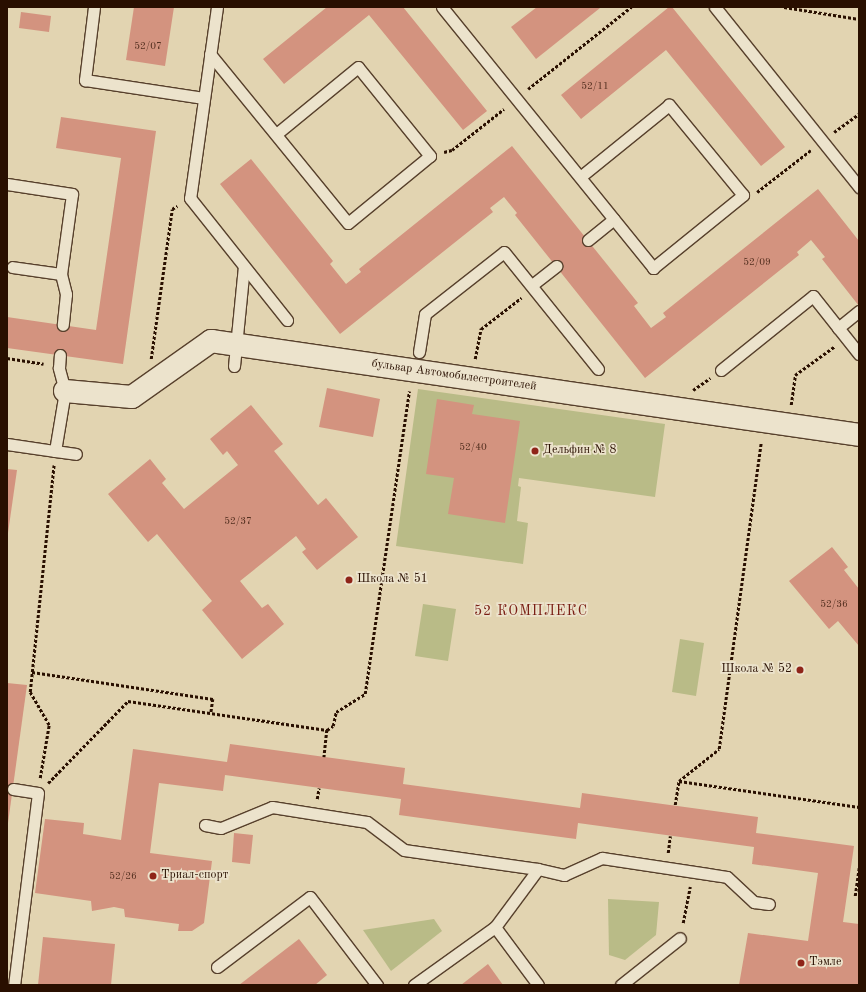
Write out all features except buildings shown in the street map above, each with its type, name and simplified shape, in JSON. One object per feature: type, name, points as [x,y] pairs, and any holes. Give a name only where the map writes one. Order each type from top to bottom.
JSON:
[{"type":"street","name":"бульвар Автомобилестроителей","points":[[65,391],[132,397],[212,341],[235,355],[416,361],[472,379],[859,435]]},
{"type":"lane","points":[[94,7],[85,80],[204,98]]},
{"type":"lane","points":[[217,7],[190,198],[287,320]]},
{"type":"lane","points":[[442,7],[653,268],[743,195],[669,105],[580,177]]},
{"type":"lane","points":[[715,7],[859,187]]},
{"type":"lane","points":[[210,54],[348,223],[430,156],[358,67],[276,134]]},
{"type":"lane","points":[[7,184],[72,194],[61,274],[66,294],[63,325]]},
{"type":"lane","points":[[588,240],[614,219]]},
{"type":"lane","points":[[416,361],[426,314],[504,252],[598,369]]},
{"type":"lane","points":[[235,355],[244,266]]},
{"type":"lane","points":[[533,287],[556,266]]},
{"type":"lane","points":[[12,267],[61,274]]},
{"type":"lane","points":[[721,370],[813,296],[859,354]]},
{"type":"lane","points":[[838,328],[859,311]]},
{"type":"lane","points":[[55,451],[65,391],[59,367],[60,355]]},
{"type":"lane","points":[[7,444],[76,454]]},
{"type":"lane","points":[[13,789],[38,793],[14,985]]},
{"type":"lane","points":[[205,825],[221,828],[272,807],[367,822],[404,850],[538,869],[564,876],[602,858],[692,873],[727,877],[754,902],[769,904]]},
{"type":"lane","points":[[414,985],[495,927],[538,869]]},
{"type":"lane","points":[[217,967],[310,898],[376,985]]},
{"type":"lane","points":[[495,927],[538,985]]},
{"type":"lane","points":[[621,985],[680,938]]},
{"type":"path","points":[[430,156],[452,150],[631,7]]},
{"type":"path","points":[[784,7],[859,19]]},
{"type":"path","points":[[804,7],[808,12]]},
{"type":"path","points":[[743,195],[761,191],[822,141],[859,114]]},
{"type":"path","points":[[146,387],[172,209],[190,198]]},
{"type":"path","points":[[472,379],[481,328],[533,287]]},
{"type":"path","points":[[789,425],[795,375],[847,338]]},
{"type":"path","points":[[7,358],[59,367]]},
{"type":"path","points":[[38,793],[128,701],[327,730],[333,726],[336,712],[365,694],[416,361]]},
{"type":"path","points":[[671,408],[675,402],[721,370]]},
{"type":"path","points":[[675,805],[679,781],[720,749],[764,421]]},
{"type":"path","points":[[38,793],[48,725],[30,692],[55,451]]},
{"type":"path","points":[[32,672],[213,699],[211,713]]},
{"type":"path","points":[[324,757],[327,730]]},
{"type":"path","points":[[679,781],[859,807]]},
{"type":"path","points":[[855,896],[859,867]]},
{"type":"path","points":[[680,938],[692,873]]},
{"type":"green space","name":"Дельфин № 8","points":[[418,389],[665,424],[655,497],[519,478],[518,486],[521,487],[517,521],[528,523],[523,564],[396,546]]},
{"type":"green space","points":[[423,604],[456,609],[448,661],[415,656]]},
{"type":"green space","points":[[680,639],[704,643],[696,696],[672,692]]},
{"type":"green space","points":[[608,899],[659,902],[656,935],[625,960],[609,955]]},
{"type":"green space","points":[[434,919],[442,931],[391,971],[363,930]]},
{"type":"place","name":"Дельфин № 8","points":[[535,451]]},
{"type":"place","name":"Школа № 51","points":[[349,580]]},
{"type":"place","name":"Школа № 52","points":[[800,670]]},
{"type":"place","name":"Триал-спорт","points":[[153,876]]},
{"type":"place","name":"Тэмле","points":[[801,963]]},
{"type":"district","name":"52 КОМПЛЕКС","points":[[531,611]]}]
